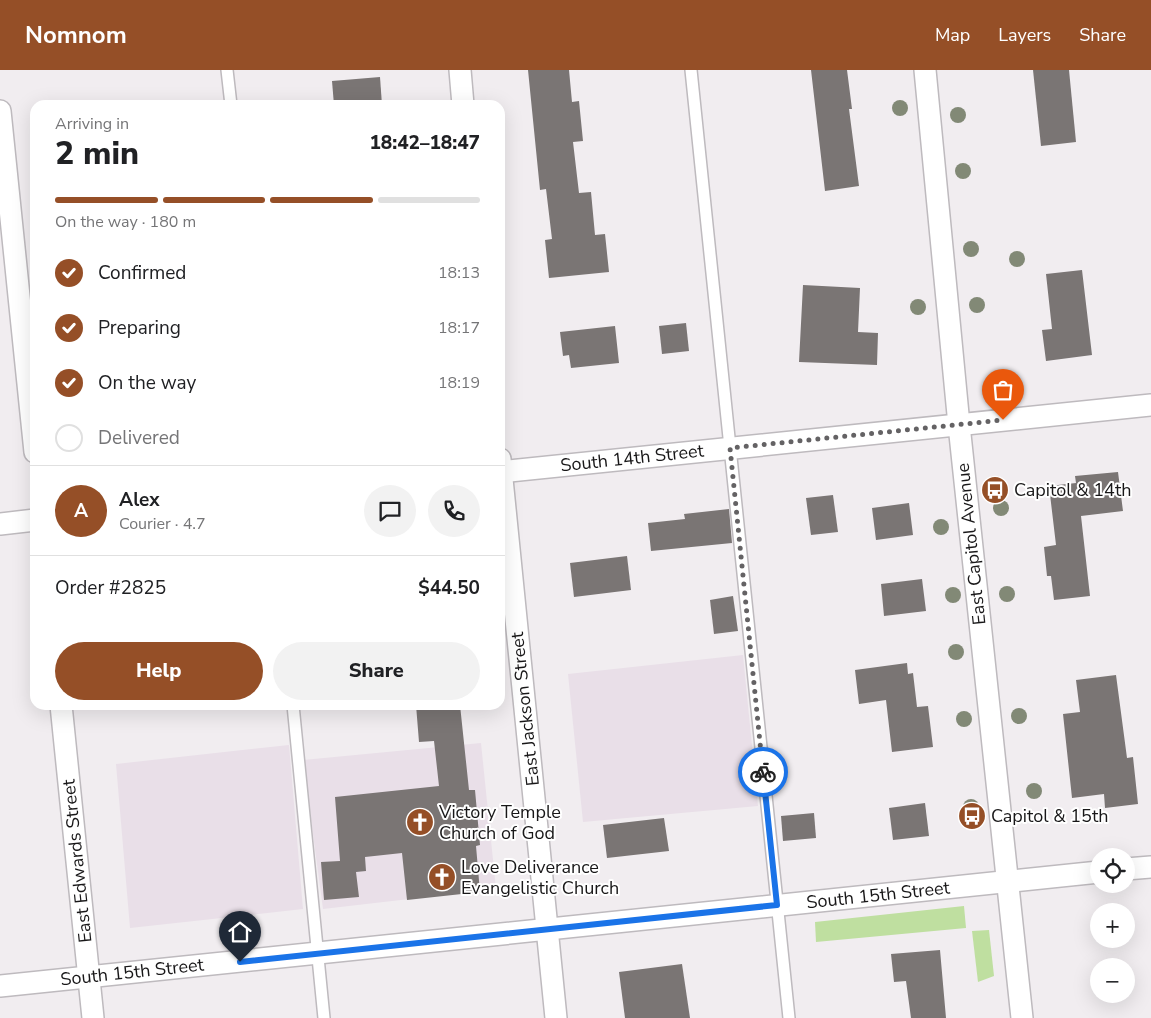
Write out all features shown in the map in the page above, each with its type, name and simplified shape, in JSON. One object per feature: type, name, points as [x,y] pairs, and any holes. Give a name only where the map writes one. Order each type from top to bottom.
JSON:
[{"type":"street","points":[[460,70],[463,100]]},
{"type":"street","name":"East Capitol Avenue","points":[[925,70],[959,426],[1022,1018]]},
{"type":"street","points":[[0,111],[30,403]]},
{"type":"street","name":"South 14th Street","points":[[505,468],[959,426],[1151,405]]},
{"type":"street","name":"East Jackson Street","points":[[505,507],[556,1018]]},
{"type":"street","points":[[0,524],[30,521]]},
{"type":"street","name":"East Edwards Street","points":[[62,710],[92,1018]]},
{"type":"street","points":[[1135,869],[1151,867]]},
{"type":"street","name":"South 15th Street","points":[[0,986],[1090,873]]},
{"type":"lane","points":[[227,70],[230,100]]},
{"type":"lane","points":[[691,70],[789,1018]]},
{"type":"lane","points":[[293,710],[324,1018]]},
{"type":"shaded area","points":[[743,655],[758,806],[583,822],[568,674]]},
{"type":"shaded area","points":[[481,743],[496,889],[323,909],[303,760]]},
{"type":"shaded area","points":[[289,745],[303,909],[130,928],[116,764]]},
{"type":"green space","points":[[964,906],[966,928],[816,942],[815,922]]},
{"type":"green space","points":[[989,930],[994,976],[978,982],[972,931]]},
{"type":"building","points":[[528,70],[569,70],[572,102],[579,101],[583,141],[573,142],[579,193],[591,192],[595,235],[605,234],[609,272],[549,278],[545,240],[552,239],[546,189],[540,190]]},
{"type":"building","points":[[811,70],[847,70],[852,109],[849,109],[859,186],[825,191]]},
{"type":"building","points":[[1033,70],[1069,70],[1076,142],[1041,146]]},
{"type":"building","points":[[380,77],[382,100],[334,100],[332,81]]},
{"type":"building","points":[[1082,270],[1092,355],[1046,361],[1042,330],[1052,329],[1046,274]]},
{"type":"building","points":[[803,285],[860,288],[858,332],[878,333],[877,365],[799,362]]},
{"type":"building","points":[[686,323],[689,351],[662,354],[659,326]]},
{"type":"building","points":[[615,326],[619,363],[571,368],[569,355],[563,356],[560,332]]},
{"type":"building","points":[[1118,472],[1123,511],[1081,516],[1090,596],[1054,600],[1051,576],[1047,576],[1044,547],[1056,545],[1049,486],[1076,483],[1075,476]]},
{"type":"building","points":[[833,495],[838,532],[811,535],[806,498]]},
{"type":"building","points":[[909,503],[913,535],[876,540],[872,508]]},
{"type":"building","points":[[729,509],[732,543],[651,551],[648,523],[685,519],[684,514]]},
{"type":"building","points":[[627,556],[631,590],[574,597],[570,563]]},
{"type":"building","points":[[922,579],[926,611],[884,616],[881,584]]},
{"type":"building","points":[[733,596],[738,631],[714,634],[710,600]]},
{"type":"building","points":[[907,663],[908,674],[913,673],[917,707],[928,706],[933,747],[892,752],[886,700],[859,704],[855,670]]},
{"type":"building","points":[[1116,675],[1127,758],[1133,757],[1138,804],[1105,808],[1104,794],[1072,798],[1063,714],[1080,712],[1076,680]]},
{"type":"building","points":[[416,710],[461,710],[469,790],[475,790],[480,845],[476,846],[480,892],[407,900],[402,853],[365,857],[366,871],[356,872],[359,897],[324,900],[321,862],[340,861],[335,797],[439,786],[434,741],[419,742]]},
{"type":"building","points":[[925,803],[929,836],[893,840],[889,808]]},
{"type":"building","points":[[814,813],[816,838],[783,841],[781,816]]},
{"type":"building","points":[[664,818],[669,851],[607,858],[603,825]]},
{"type":"building","points":[[940,950],[946,1018],[911,1018],[906,981],[894,982],[891,954]]},
{"type":"building","points":[[682,964],[690,1018],[625,1018],[619,972]]},
{"type":"way so far","points":[[763,772],[730,448],[1003,420]]},
{"type":"place","name":"Capitol & 14th","points":[[995,490]]},
{"type":"place","name":"Capitol & 15th","points":[[972,816]]},
{"type":"place","name":"Victory Temple Church of God","points":[[420,822]]},
{"type":"place","name":"Love Deliverance Evangelistic Church","points":[[442,877]]},
{"type":"route","points":[[240,962],[777,905],[763,772]]}]
